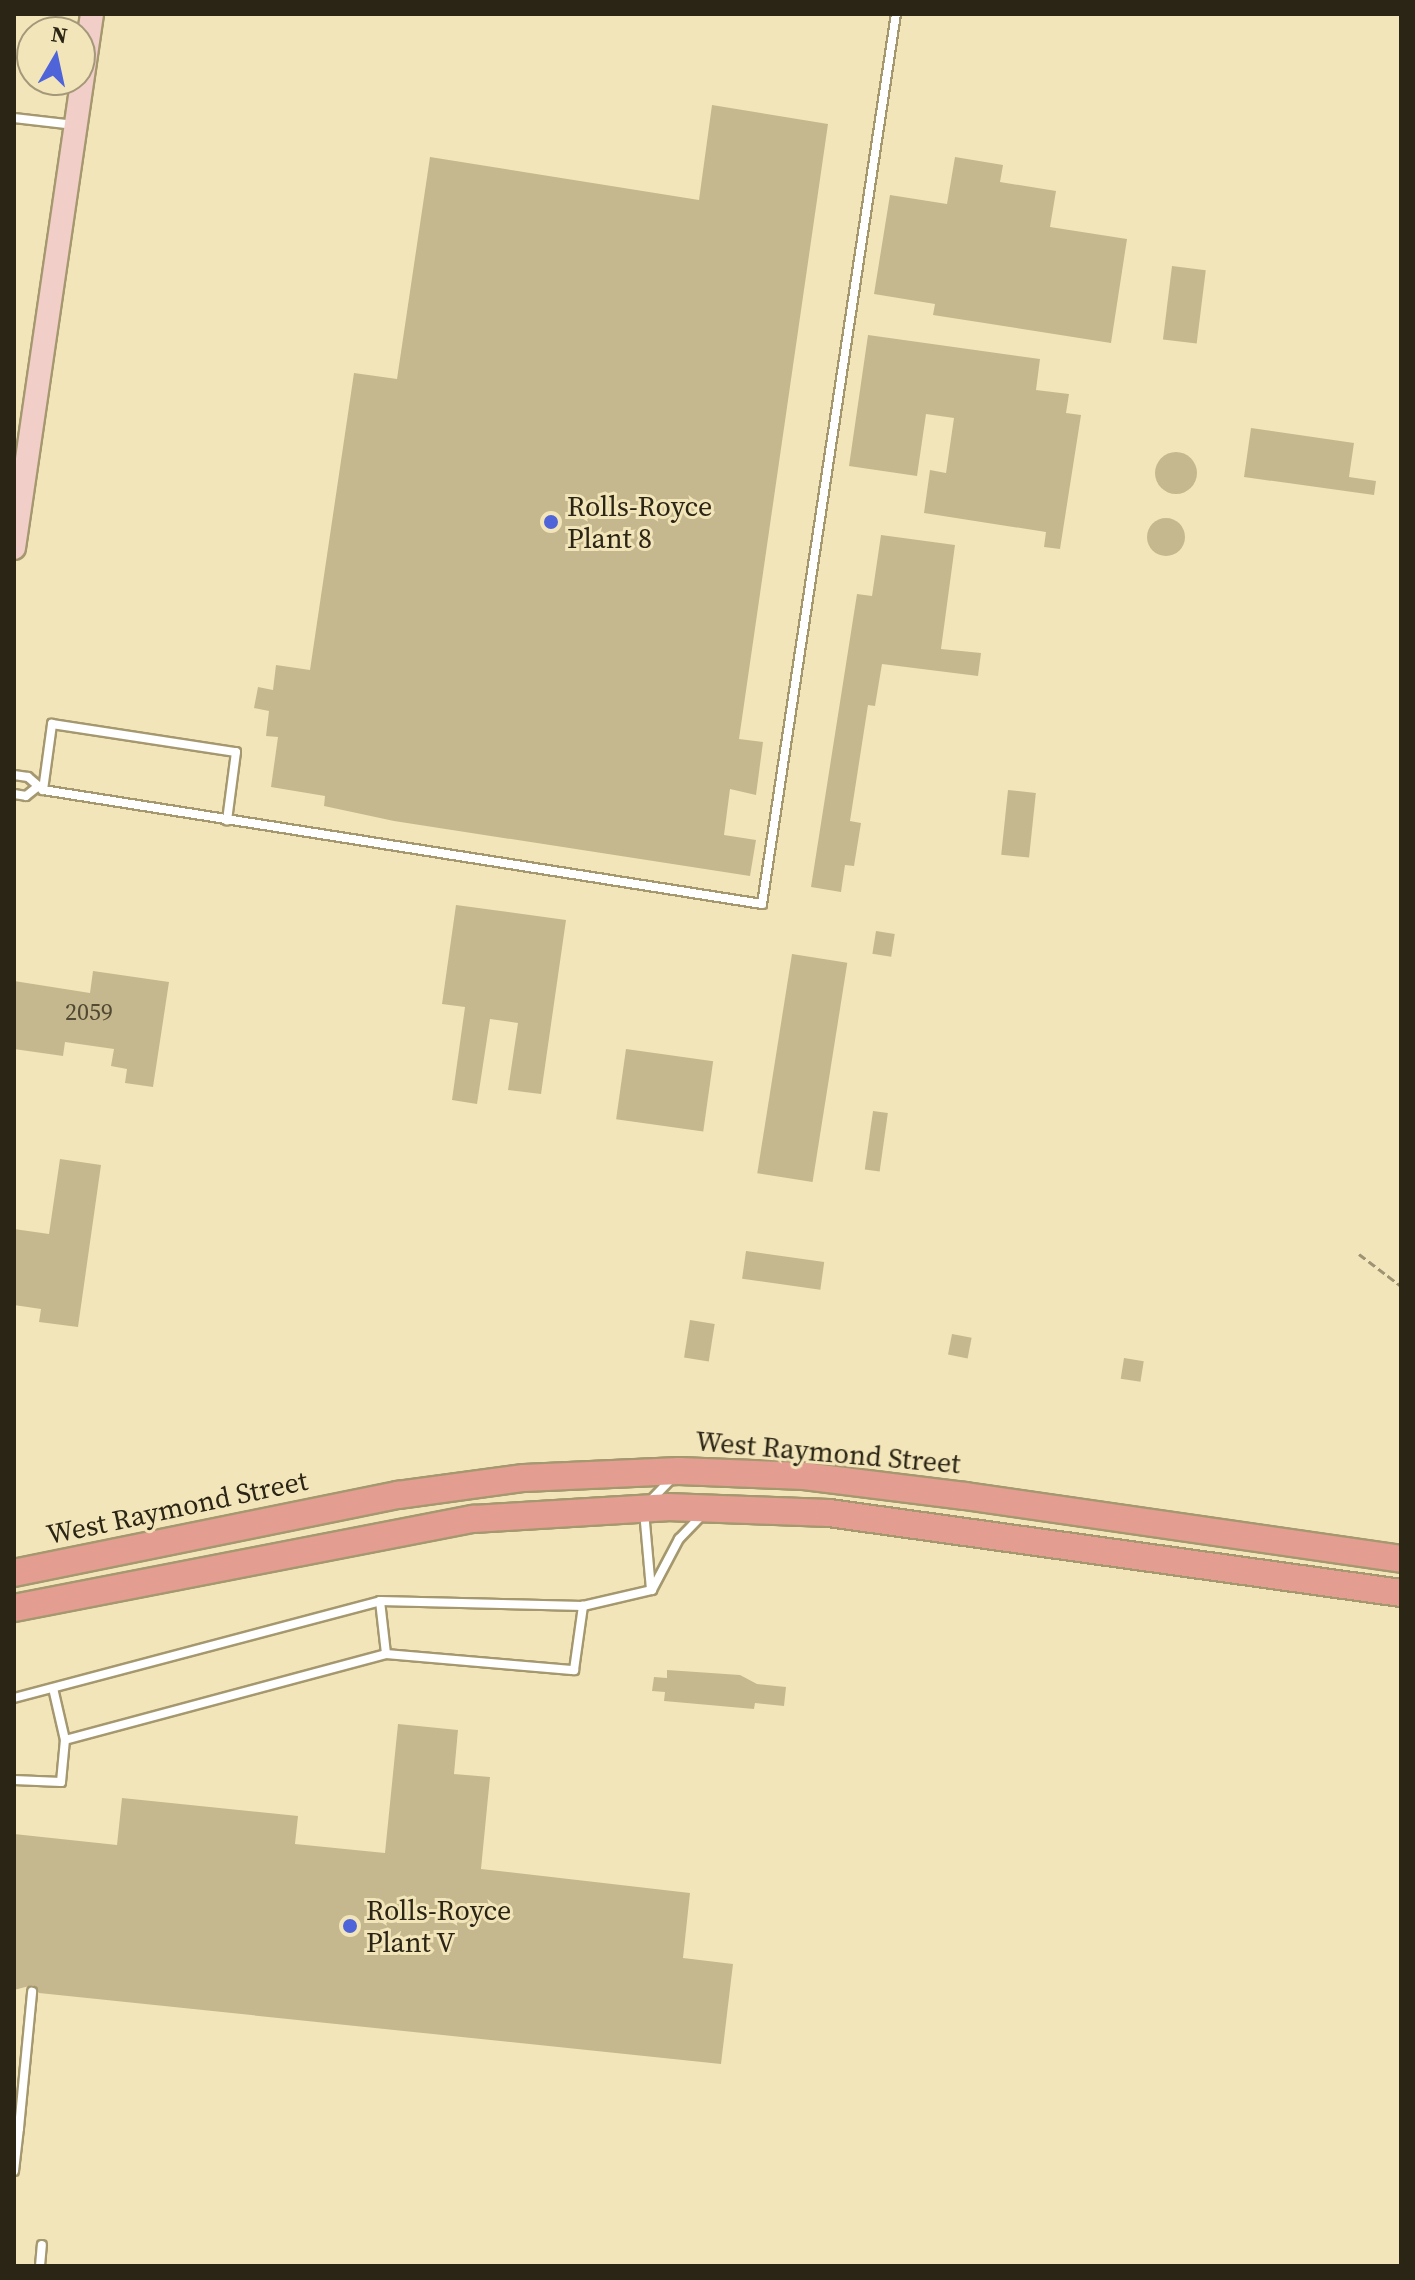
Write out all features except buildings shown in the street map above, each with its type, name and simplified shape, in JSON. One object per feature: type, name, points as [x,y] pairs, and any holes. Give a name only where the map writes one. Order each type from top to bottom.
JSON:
[{"type":"main road","points":[[14,548],[92,14]]},
{"type":"main road","name":"West Raymond Street","points":[[14,1573],[414,1493],[524,1478],[679,1471],[804,1476],[936,1492],[1401,1559]]},
{"type":"main road","points":[[14,1608],[426,1527],[544,1511],[709,1507],[829,1513],[1401,1593]]},
{"type":"main road","points":[[1367,1589],[1373,1556]]},
{"type":"lane","points":[[14,794],[26,796],[39,789],[762,904],[896,14]]},
{"type":"lane","points":[[14,118],[76,125]]},
{"type":"lane","points":[[39,789],[52,724],[236,752],[227,820]]},
{"type":"lane","points":[[14,775],[28,777],[39,789]]},
{"type":"lane","points":[[652,1590],[644,1508],[679,1471]]},
{"type":"lane","points":[[14,1698],[380,1601],[583,1606],[652,1590],[679,1539],[709,1507]]},
{"type":"lane","points":[[380,1601],[386,1654]]},
{"type":"lane","points":[[65,1740],[386,1654],[574,1670],[583,1606]]},
{"type":"lane","points":[[14,1780],[61,1782],[65,1740],[53,1688]]},
{"type":"lane","points":[[14,2171],[18,2096],[32,1992]]},
{"type":"lane","points":[[40,2266],[42,2245]]},
{"type":"path","points":[[1359,1254],[1401,1286]]},
{"type":"place","name":"Rolls-Royce Plant 8","points":[[551,522]]},
{"type":"place","name":"Rolls-Royce Plant V","points":[[350,1926]]}]
